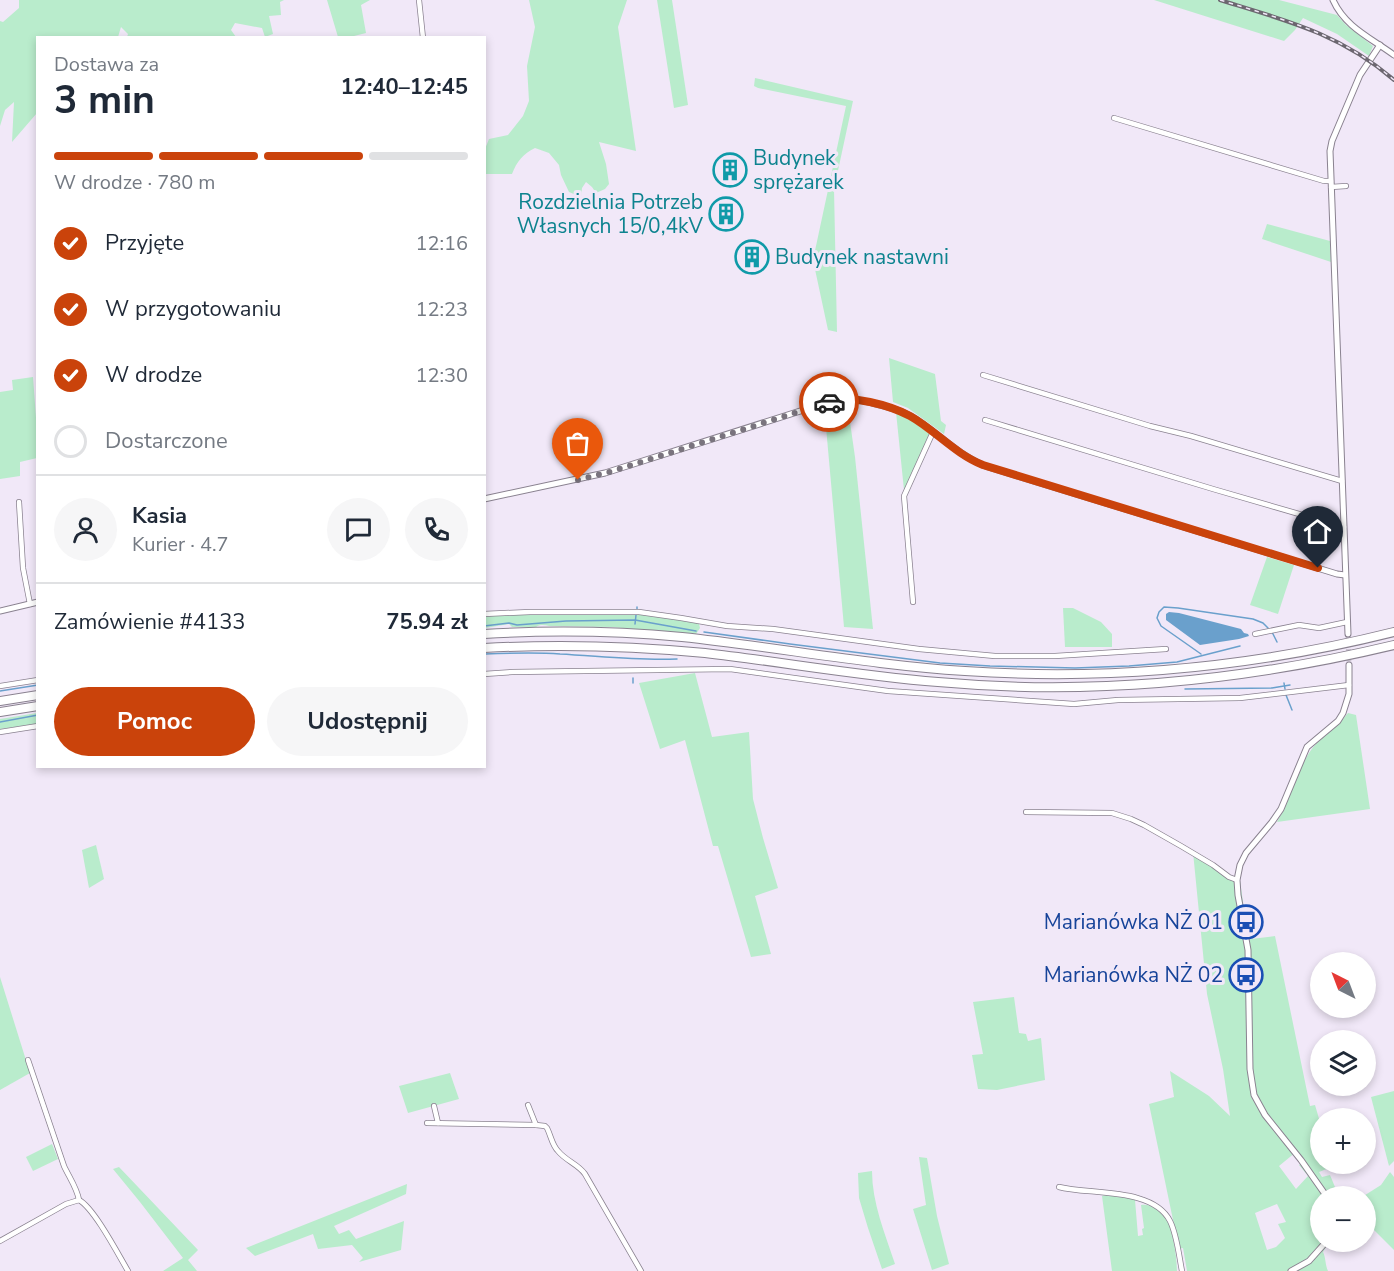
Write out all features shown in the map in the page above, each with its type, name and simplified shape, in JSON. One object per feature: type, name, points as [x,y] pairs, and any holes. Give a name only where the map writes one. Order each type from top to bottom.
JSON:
[{"type":"highway","points":[[486,634],[566,632],[656,635],[935,669],[1077,675],[1219,665],[1311,650],[1394,632]]},
{"type":"highway","points":[[486,648],[572,646],[658,649],[938,682],[1003,687],[1071,687],[1146,685],[1211,679],[1290,667],[1394,645]]},
{"type":"highway","points":[[0,700],[36,694]]},
{"type":"highway","points":[[0,712],[36,706]]},
{"type":"street","points":[[419,0],[423,36]]},
{"type":"street","points":[[1333,0],[1341,15],[1350,25],[1394,55]]},
{"type":"street","points":[[1348,634],[1330,151],[1332,141],[1360,75],[1380,45]]},
{"type":"street","points":[[1114,118],[1331,184],[1346,186]]},
{"type":"street","points":[[982,375],[1342,481]]},
{"type":"street","points":[[486,499],[596,476],[841,399],[854,399],[895,409],[912,417],[960,453],[983,465],[1345,575]]},
{"type":"street","points":[[986,420],[1344,527]]},
{"type":"street","points":[[913,602],[904,496],[933,432]]},
{"type":"street","points":[[19,502],[23,568],[30,604]]},
{"type":"street","points":[[0,611],[36,602]]},
{"type":"street","points":[[486,614],[639,612],[727,626],[773,629],[918,649],[1009,657],[1166,649]]},
{"type":"street","points":[[1255,634],[1299,625],[1318,628],[1347,622]]},
{"type":"street","points":[[1319,1186],[1264,1115],[1253,1091],[1250,1069],[1248,950],[1237,880],[1240,865],[1247,850],[1281,809],[1307,747],[1336,723],[1342,715],[1348,700],[1349,665]]},
{"type":"street","points":[[486,674],[730,669],[888,691],[1074,704],[1118,700],[1240,698],[1349,685]]},
{"type":"street","points":[[0,686],[36,680]]},
{"type":"street","points":[[0,732],[36,726]]},
{"type":"street","points":[[1026,812],[1112,813],[1144,825],[1214,865],[1233,880],[1237,880]]},
{"type":"street","points":[[28,1060],[67,1174],[79,1200],[88,1207],[128,1271]]},
{"type":"street","points":[[528,1105],[536,1125]]},
{"type":"street","points":[[434,1106],[438,1123]]},
{"type":"street","points":[[427,1123],[541,1125],[547,1128],[558,1152],[585,1174],[641,1271]]},
{"type":"street","points":[[1059,1187],[1122,1194],[1160,1209],[1171,1223],[1182,1271]]},
{"type":"street","points":[[0,1241],[66,1203],[79,1200]]},
{"type":"street","points":[[1291,1271],[1309,1261],[1317,1252]]},
{"type":"green space","points":[[19,0],[284,0],[280,2],[281,15],[269,16],[273,34],[268,36],[265,36],[262,28],[235,23],[231,30],[235,36],[127,36],[121,27],[118,36],[36,36],[36,114],[12,142],[14,102],[5,110],[0,126],[0,21],[3,22],[19,8]]},
{"type":"green space","points":[[327,0],[370,0],[361,5],[366,33],[338,36]]},
{"type":"green space","points":[[529,0],[627,0],[618,27],[636,151],[599,142],[609,184],[605,189],[596,193],[586,182],[582,188],[581,197],[569,192],[559,165],[549,153],[535,148],[521,158],[512,174],[486,174],[486,146],[489,139],[508,135],[523,116],[529,101],[527,66],[535,27]]},
{"type":"green space","points":[[657,0],[672,0],[688,105],[674,108]]},
{"type":"green space","points":[[1154,0],[1279,0],[1337,15],[1373,46],[1369,56],[1337,34],[1303,18],[1284,41]]},
{"type":"green space","points":[[755,78],[853,101],[834,189],[837,332],[828,330],[813,260],[846,106],[758,88],[754,86]]},
{"type":"green space","points":[[1267,224],[1330,241],[1331,262],[1262,239]]},
{"type":"green space","points":[[889,358],[935,374],[941,421],[946,425],[944,434],[908,408],[893,402]]},
{"type":"green space","points":[[33,377],[36,458],[20,462],[20,476],[0,479],[0,392],[13,390],[12,380]]},
{"type":"green space","points":[[847,401],[873,629],[844,627],[824,405]]},
{"type":"green space","points":[[896,412],[930,434],[904,490]]},
{"type":"green space","points":[[1267,557],[1294,565],[1278,614],[1250,605]]},
{"type":"green space","points":[[1063,608],[1073,608],[1101,622],[1112,634],[1112,647],[1065,647]]},
{"type":"green space","points":[[638,613],[695,622],[700,628],[696,634],[611,627],[539,625],[512,627],[509,624],[486,628],[486,616]]},
{"type":"green space","points":[[695,673],[712,737],[749,732],[753,799],[778,888],[755,896],[771,954],[751,957],[718,846],[713,846],[685,740],[660,749],[639,683]]},
{"type":"green space","points":[[36,713],[36,724],[0,729],[0,719]]},
{"type":"green space","points":[[1348,713],[1356,715],[1370,809],[1277,822],[1309,753]]},
{"type":"green space","points":[[96,845],[104,879],[89,888],[82,850]]},
{"type":"green space","points":[[1193,852],[1240,881],[1248,937],[1251,939],[1275,936],[1310,1106],[1315,1105],[1316,1108],[1310,1108],[1310,1174],[1320,1174],[1322,1177],[1330,1175],[1335,1186],[1310,1186],[1310,1252],[1323,1252],[1328,1271],[1187,1271],[1183,1248],[1179,1249],[1149,1104],[1174,1097],[1170,1071],[1209,1096],[1230,1116],[1223,1069],[1207,994]],"holes":[[[1296,1152],[1303,1162],[1299,1165],[1308,1176],[1296,1189],[1279,1166]],[[1277,1204],[1286,1222],[1278,1224],[1285,1238],[1276,1247],[1267,1250],[1255,1213]]]},
{"type":"green space","points":[[0,977],[30,1073],[0,1090]]},
{"type":"green space","points":[[1014,997],[1019,1033],[1026,1034],[1028,1041],[1041,1038],[1045,1080],[997,1090],[978,1089],[972,1055],[983,1054],[973,1002]]},
{"type":"green space","points":[[450,1073],[459,1099],[408,1113],[399,1086]]},
{"type":"green space","points":[[1394,1091],[1394,1161],[1389,1166],[1376,1108],[1374,1108],[1371,1097]]},
{"type":"green space","points":[[52,1144],[58,1159],[33,1171],[26,1157]]},
{"type":"green space","points":[[919,1157],[927,1158],[937,1216],[949,1264],[932,1270],[913,1209],[926,1205]]},
{"type":"green space","points":[[119,1167],[198,1250],[188,1260],[197,1271],[163,1271],[183,1258],[113,1169]]},
{"type":"green space","points":[[872,1171],[877,1207],[895,1264],[882,1269],[859,1198],[858,1173]]},
{"type":"green space","points":[[1390,1172],[1394,1177],[1394,1250],[1376,1232],[1376,1188]]},
{"type":"green space","points":[[407,1184],[406,1194],[334,1226],[339,1234],[349,1230],[356,1239],[404,1221],[401,1250],[359,1262],[363,1258],[352,1245],[318,1249],[313,1234],[255,1256],[246,1248]]},
{"type":"green space","points":[[1120,1195],[1135,1200],[1138,1236],[1143,1235],[1142,1229],[1144,1228],[1141,1205],[1151,1206],[1164,1215],[1173,1236],[1177,1271],[1112,1271],[1102,1196]]},
{"type":"water","points":[[1169,612],[1241,629],[1249,636],[1200,645],[1166,620],[1166,614]]},
{"type":"waterway","points":[[1201,654],[1161,626],[1157,618],[1164,607],[1253,619],[1268,628]]},
{"type":"waterway","points":[[635,624],[636,615]]},
{"type":"waterway","points":[[486,626],[509,623],[517,625],[566,621],[635,620],[696,631]]},
{"type":"waterway","points":[[704,632],[940,663],[990,666],[1075,668],[1129,666],[1177,662],[1240,646]]},
{"type":"waterway","points":[[1272,632],[1277,642]]},
{"type":"waterway","points":[[486,654],[541,653],[633,659],[677,659]]},
{"type":"waterway","points":[[633,678],[633,683]]},
{"type":"waterway","points":[[1284,683],[1285,689]]},
{"type":"waterway","points":[[0,691],[36,685]]},
{"type":"waterway","points":[[1185,689],[1272,688],[1290,685]]},
{"type":"waterway","points":[[1286,695],[1292,710]]},
{"type":"waterway","points":[[0,722],[36,715]]},
{"type":"tunnel","points":[[1348,634],[1349,665]]},
{"type":"railway","points":[[1220,0],[1312,30],[1354,51],[1394,80]]},
{"type":"way so far","points":[[578,480],[829,402]]},
{"type":"place","name":"Budynek sprężarek","points":[[730,170]]},
{"type":"place","name":"Rozdzielnia Potrzeb Własnych 15/0,4kV","points":[[726,214]]},
{"type":"place","name":"Budynek nastawni","points":[[752,257]]},
{"type":"place","name":"Marianówka NŻ 01","points":[[1246,922]]},
{"type":"place","name":"Marianówka NŻ 02","points":[[1246,975]]},
{"type":"route","points":[[829,402],[850,399],[895,409],[912,417],[960,453],[983,465],[1318,568]]}]
